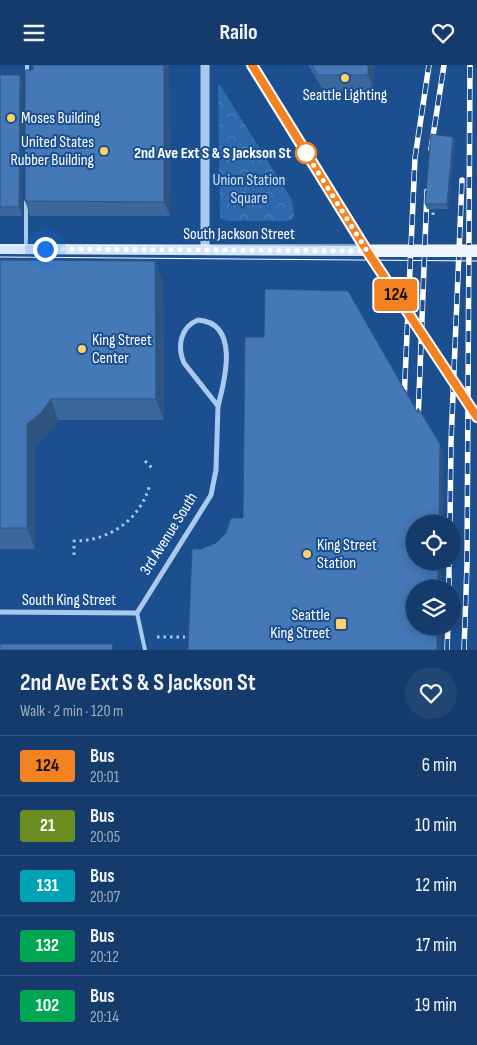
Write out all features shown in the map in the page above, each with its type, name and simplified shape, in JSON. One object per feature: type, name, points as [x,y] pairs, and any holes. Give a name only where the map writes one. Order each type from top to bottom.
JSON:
[{"type":"main road","points":[[252,65],[367,251],[477,417]]},
{"type":"main road","name":"South Jackson Street","points":[[0,249],[477,251]]},
{"type":"street","points":[[204,65],[205,250]]},
{"type":"street","name":"3rd Avenue South","points":[[137,613],[211,495],[216,470],[218,406],[225,382],[226,344],[220,329],[214,324],[198,321],[191,323],[182,335],[180,343],[181,357],[218,406]]},
{"type":"street","name":"South King Street","points":[[0,612],[137,613]]},
{"type":"lane","points":[[27,65],[27,85]]},
{"type":"lane","points":[[26,192],[26,249]]},
{"type":"lane","points":[[137,613],[145,650]]},
{"type":"path","points":[[433,200],[433,216]]},
{"type":"path","points":[[145,461],[152,467]]},
{"type":"path","points":[[74,555],[74,541],[96,539],[110,534],[122,526],[142,505],[150,483]]},
{"type":"path","points":[[157,637],[185,637]]},
{"type":"green space","name":"Union Station Square","points":[[218,85],[220,85],[292,200],[293,219],[288,221],[227,221],[220,218]]},
{"type":"building","name":"United States Rubber Building","points":[[33,65],[164,65],[164,202],[25,201],[25,70],[33,70]]},
{"type":"building","points":[[312,65],[368,65],[368,75],[318,75]]},
{"type":"building","points":[[0,75],[20,75],[19,207],[0,207]]},
{"type":"building","points":[[431,134],[453,137],[447,204],[425,204]]},
{"type":"building","name":"King Street Center","points":[[0,260],[155,261],[156,399],[51,399],[41,413],[27,424],[27,528],[0,528]]},
{"type":"building","points":[[265,289],[348,291],[418,413],[418,408],[440,444],[439,515],[406,515],[406,570],[438,570],[438,580],[406,580],[406,635],[437,635],[437,650],[188,650],[192,549],[201,549],[216,543],[226,533],[231,518],[243,518],[245,337],[264,337]]},
{"type":"building","points":[[0,644],[113,644],[112,650],[0,650]]},
{"type":"tram line","points":[[0,245],[477,245]]},
{"type":"tram line","points":[[0,257],[477,261]]},
{"type":"railway","points":[[404,401],[415,158],[429,65]]},
{"type":"railway","points":[[431,149],[444,65]]},
{"type":"railway","points":[[464,650],[467,565],[470,65]]},
{"type":"railway","points":[[450,515],[451,442],[462,180]]},
{"type":"railway","points":[[418,421],[427,191]]},
{"type":"railway","points":[[449,570],[449,580]]},
{"type":"railway","points":[[447,650],[448,635]]},
{"type":"bus line","name":"124","points":[[252,65],[367,251],[477,417]]},
{"type":"place","name":"Seattle Lighting","points":[[345,78]]},
{"type":"place","name":"Moses Building","points":[[11,118]]},
{"type":"place","name":"United States Rubber Building","points":[[104,151]]},
{"type":"place","name":"2nd Ave Ext S & S Jackson St","points":[[306,153]]},
{"type":"place","name":"King Street Center","points":[[82,349]]},
{"type":"place","name":"King Street Station","points":[[307,554]]},
{"type":"place","name":"Seattle King Street","points":[[341,624]]},
{"type":"route","points":[[45,249],[367,251],[306,153]]}]
